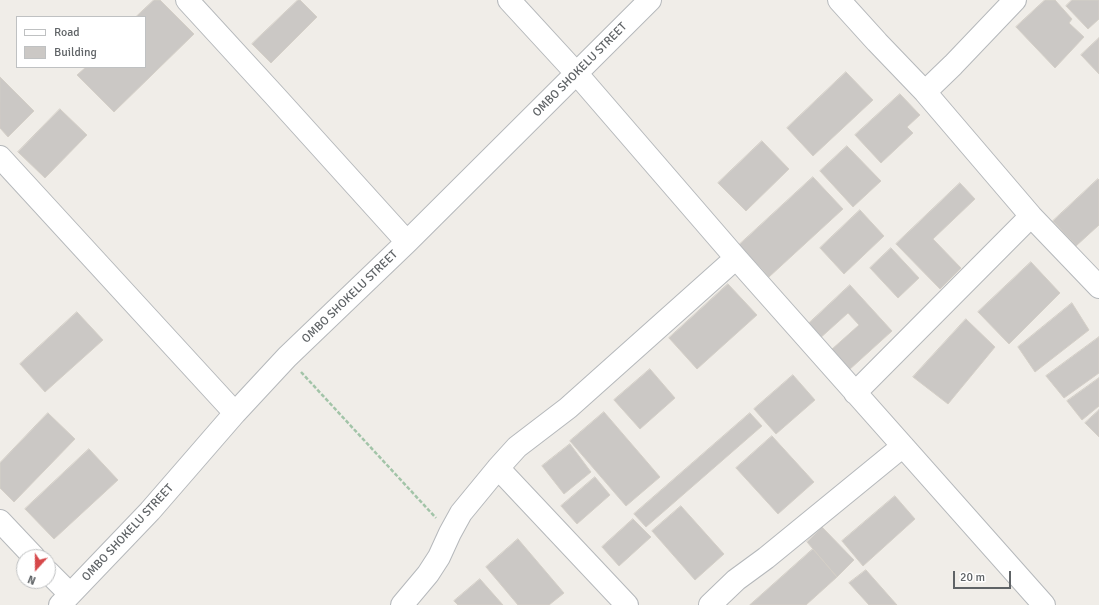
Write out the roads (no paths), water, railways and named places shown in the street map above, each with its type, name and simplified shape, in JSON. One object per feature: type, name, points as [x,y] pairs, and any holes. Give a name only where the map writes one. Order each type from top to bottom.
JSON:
[{"type":"street","points":[[187,0],[407,242]]},
{"type":"street","points":[[509,0],[577,74],[736,258],[1044,605]]},
{"type":"street","name":"OMBO SHOKELU STREET","points":[[65,600],[150,511],[235,413],[287,357],[407,242],[650,0]]},
{"type":"street","points":[[839,0],[925,92],[1032,216],[1099,287]]},
{"type":"street","points":[[925,92],[1015,0]]},
{"type":"street","points":[[0,157],[235,413]]},
{"type":"street","points":[[855,393],[1032,216]]},
{"type":"street","points":[[402,605],[428,574],[439,557],[461,513],[517,447],[568,408],[736,258]]},
{"type":"street","points":[[721,601],[736,580],[766,558],[903,446]]},
{"type":"street","points":[[498,468],[627,605]]},
{"type":"street","points":[[0,521],[26,549]]},
{"type":"street","points":[[56,585],[65,600]]}]
